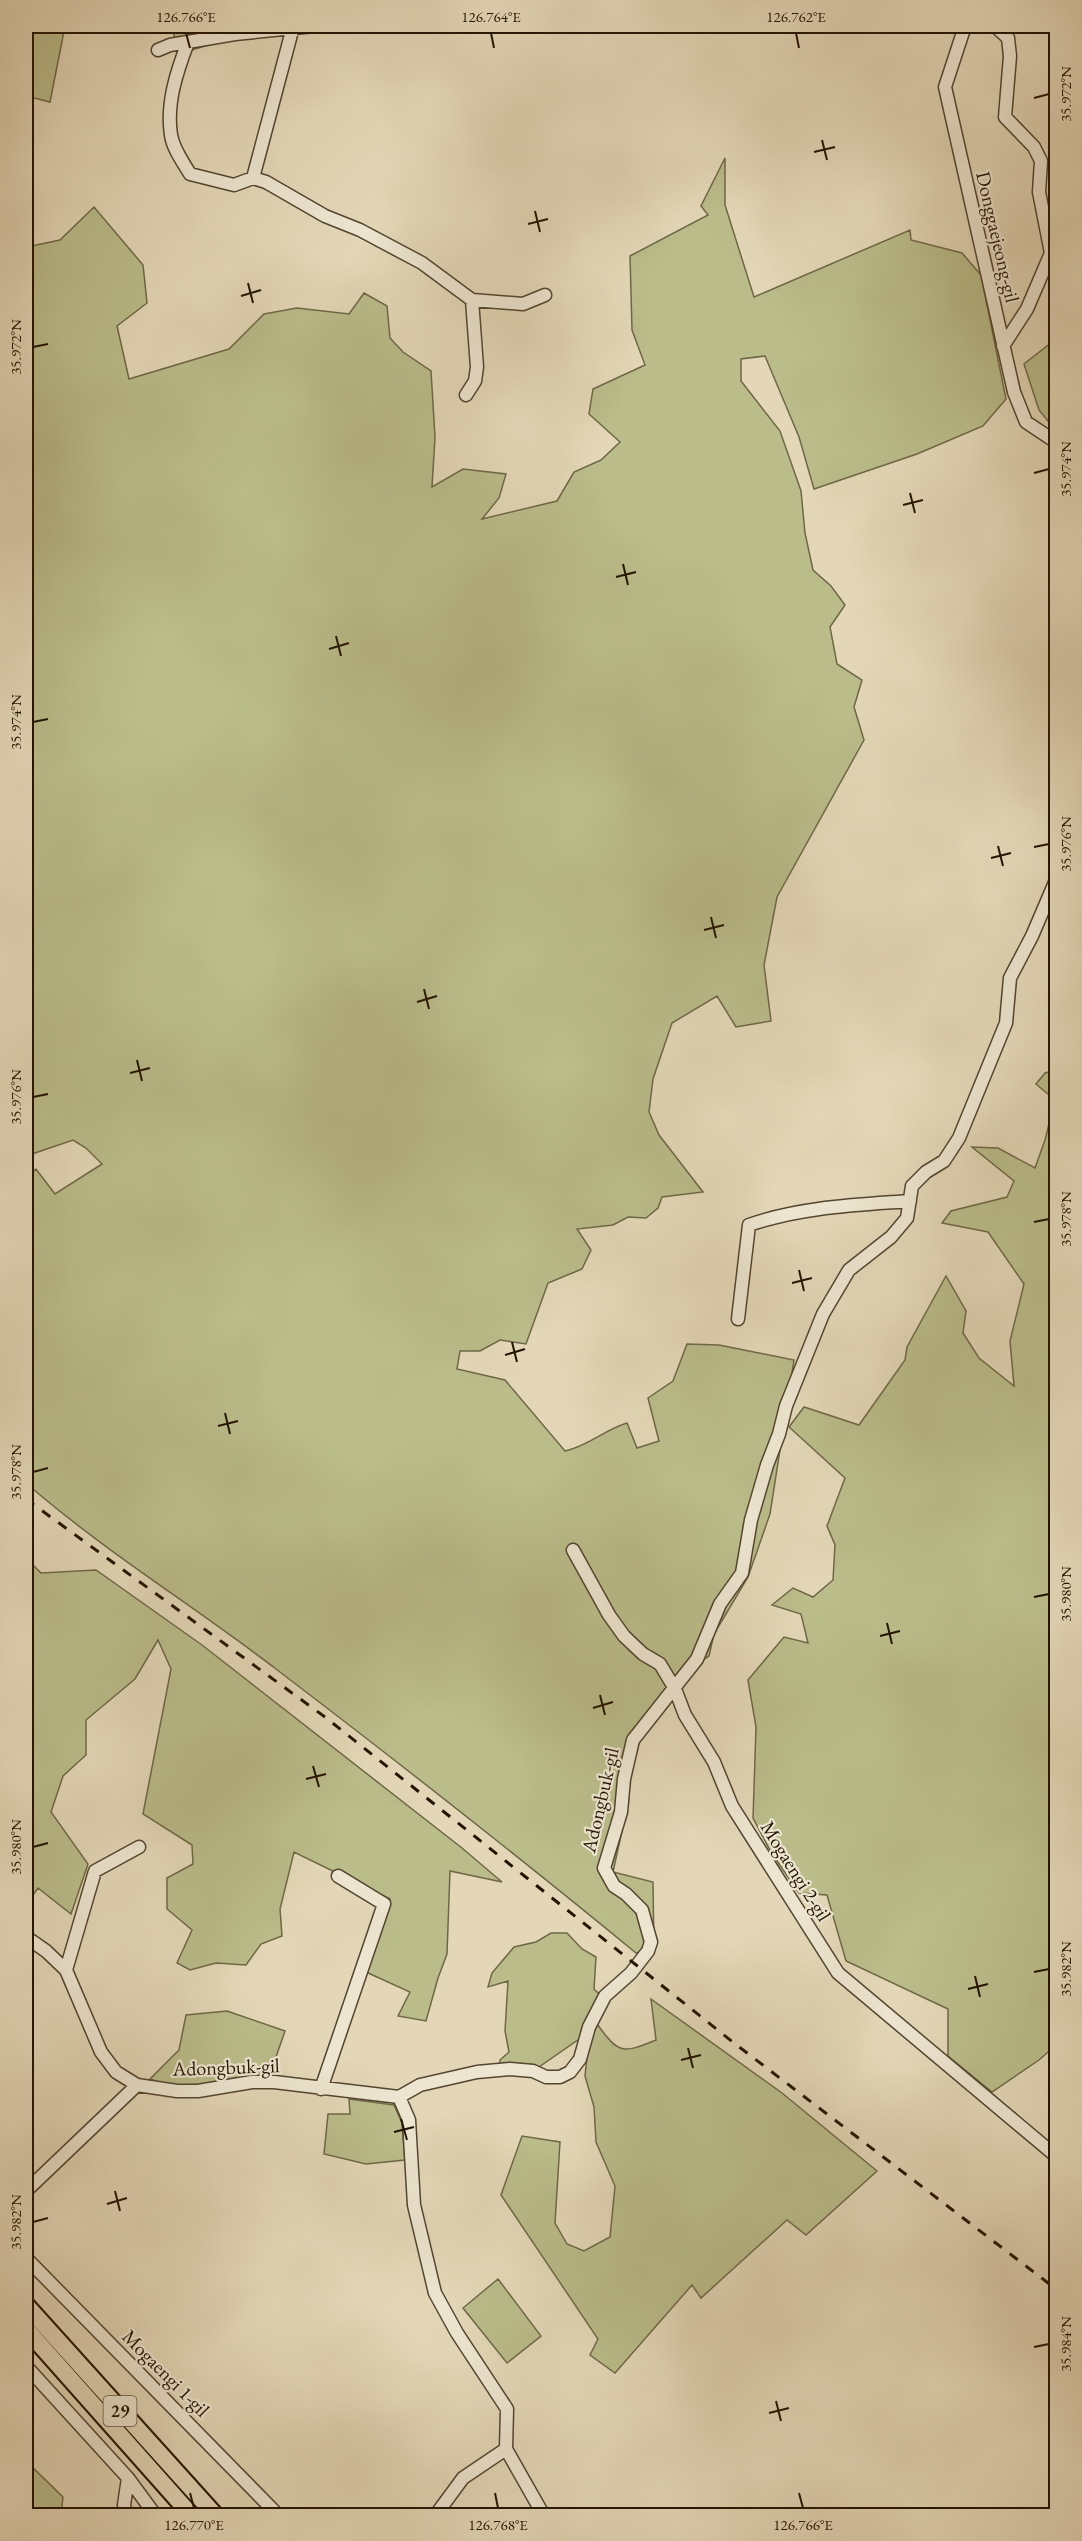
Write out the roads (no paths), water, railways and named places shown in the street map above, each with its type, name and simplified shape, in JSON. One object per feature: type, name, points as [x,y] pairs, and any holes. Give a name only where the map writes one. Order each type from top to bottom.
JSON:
[{"type":"highway","name":"29","points":[[26,2305],[216,2516]]},
{"type":"highway","name":"29","points":[[26,2329],[192,2516]]},
{"type":"highway","points":[[154,2449],[170,2457],[228,2516]]},
{"type":"street","points":[[158,50],[188,42],[314,26]]},
{"type":"street","name":"Donggaejeong-gil","points":[[965,26],[945,87],[1014,392],[1026,422],[1056,442]]},
{"type":"street","points":[[995,26],[1008,38],[1010,56],[1005,117],[1034,147],[1041,161],[1039,192],[1051,253],[1027,309],[1003,346]]},
{"type":"street","points":[[253,178],[293,27]]},
{"type":"street","points":[[188,42],[175,75],[170,110],[171,136],[190,174],[234,185],[253,178],[266,182],[331,219],[360,230],[422,263],[472,300],[523,304],[544,295]]},
{"type":"street","points":[[466,395],[475,381],[477,368],[472,300]]},
{"type":"street","points":[[675,1689],[697,1659],[720,1604],[742,1574],[751,1520],[767,1465],[779,1434],[786,1406],[821,1319],[834,1292],[849,1270],[891,1237],[907,1218],[912,1186],[926,1172],[944,1161],[959,1138],[1006,1023],[1010,978],[1032,936],[1056,880]]},
{"type":"street","points":[[738,1319],[748,1225],[773,1216],[910,1201]]},
{"type":"street","name":"Mogaengi 2-gil","points":[[573,1550],[609,1615],[624,1636],[643,1654],[660,1664],[675,1689],[685,1715],[714,1762],[732,1806],[838,1973],[1056,2156]]},
{"type":"street","name":"Adongbuk-gil","points":[[26,1937],[46,1951],[66,1970],[101,2052],[116,2072],[137,2085],[177,2091],[198,2091],[252,2082],[274,2082],[399,2097],[420,2085],[477,2072],[510,2069],[533,2071],[546,2078],[560,2077],[570,2073],[580,2059],[589,2027],[605,1996],[631,1973],[648,1951],[651,1942],[642,1910],[614,1886],[604,1869],[608,1848],[621,1812],[624,1779],[633,1740],[675,1689]]},
{"type":"street","points":[[66,1970],[96,1871],[139,1847]]},
{"type":"street","points":[[321,2089],[384,1904],[338,1876]]},
{"type":"street","points":[[26,2191],[137,2085]]},
{"type":"street","points":[[399,2097],[409,2120],[414,2205],[435,2293],[457,2333],[507,2409],[506,2449],[544,2516]]},
{"type":"street","name":"Mogaengi 1-gil","points":[[26,2259],[279,2516]]},
{"type":"street","points":[[26,2366],[128,2478],[156,2516]]},
{"type":"street","points":[[435,2516],[464,2478],[506,2449]]},
{"type":"street","points":[[126,2516],[124,2505],[128,2478]]},
{"type":"railway","points":[[26,1499],[325,1717],[734,2043],[1056,2289]]}]
